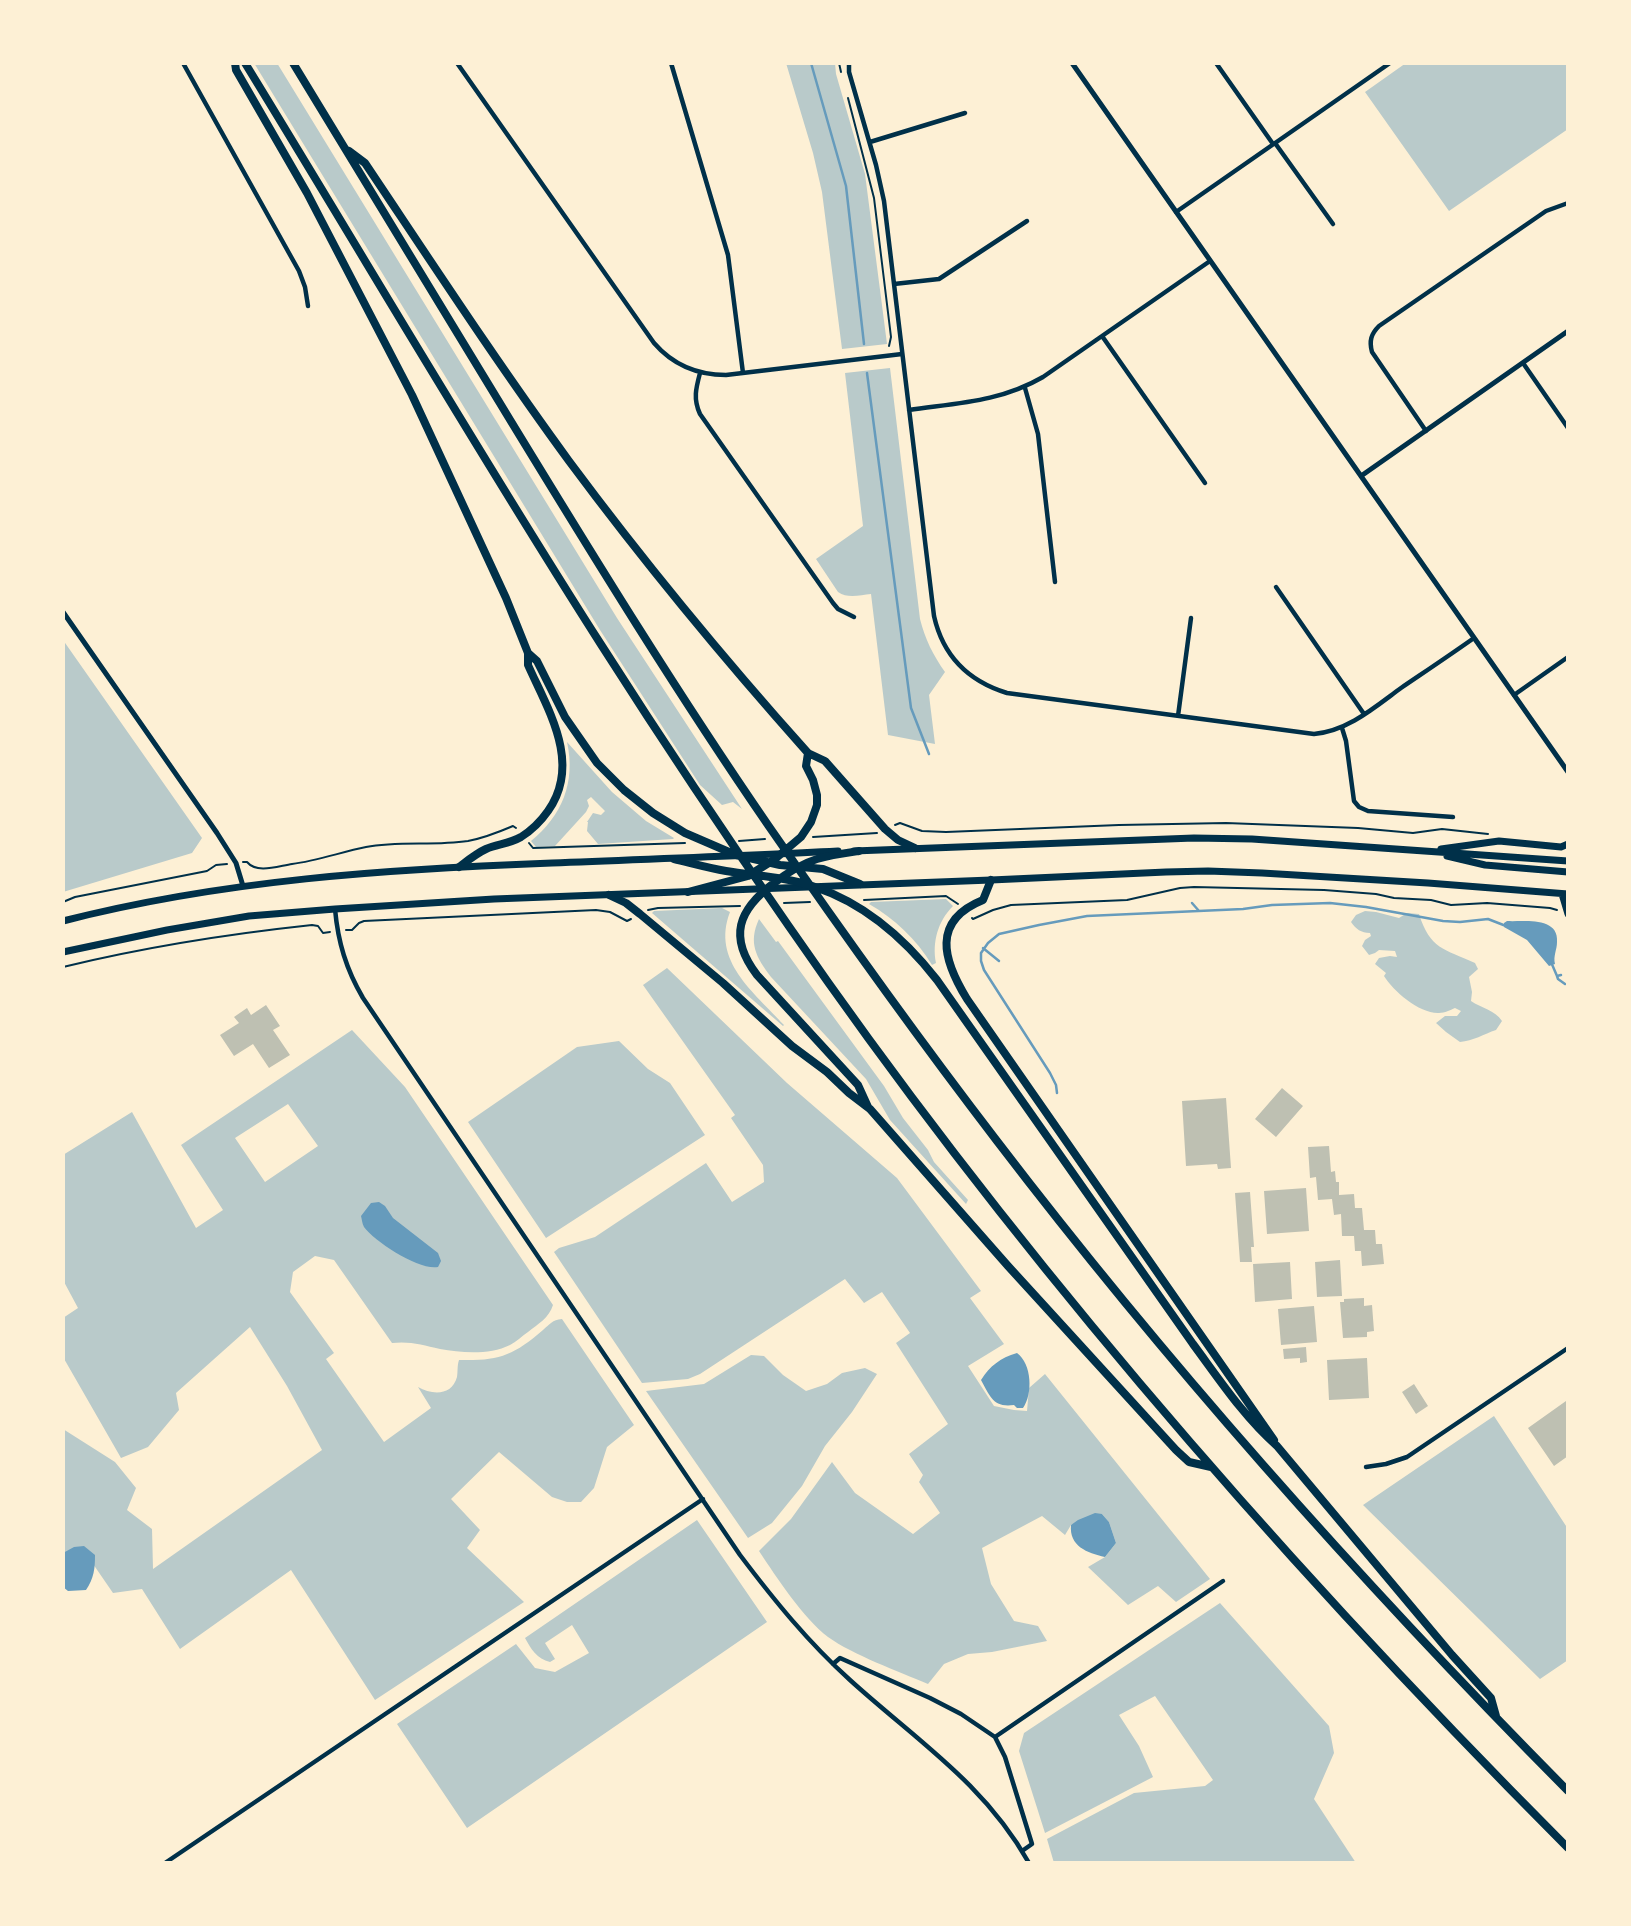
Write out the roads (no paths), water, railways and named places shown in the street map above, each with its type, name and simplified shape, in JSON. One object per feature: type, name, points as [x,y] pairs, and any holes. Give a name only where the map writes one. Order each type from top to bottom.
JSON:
[{"type":"highway","points":[[235,63],[236,70],[307,193],[412,395],[506,598],[528,653],[528,664],[558,734],[563,754],[563,773],[558,793],[550,808],[538,824],[522,836],[487,849],[459,867]]},
{"type":"highway","points":[[245,63],[602,646],[789,927],[874,1045],[1000,1212],[1210,1467],[1397,1672],[1568,1848]]},
{"type":"highway","points":[[293,63],[640,631],[768,824],[890,997],[1013,1161],[1184,1373],[1349,1561],[1496,1719],[1568,1791]]},
{"type":"highway","points":[[344,147],[365,163],[531,409],[685,610],[808,753],[825,761],[886,829],[898,840],[915,848]]},
{"type":"highway","points":[[528,653],[537,661],[565,717],[597,763],[624,790],[653,813],[685,833],[736,855],[770,863],[823,869],[860,884]]},
{"type":"highway","points":[[734,886],[770,863],[801,837],[811,822],[817,805],[817,795],[806,766],[808,753]]},
{"type":"highway","points":[[63,921],[243,886],[372,872],[782,853],[814,856],[859,850],[1194,838],[1252,839],[1568,861]]},
{"type":"highway","points":[[1426,851],[1499,841],[1561,847],[1568,844]]},
{"type":"highway","points":[[1426,851],[1486,865],[1568,872]]},
{"type":"highway","points":[[814,856],[767,888],[749,906],[741,923],[740,941],[747,961],[763,982],[858,1085],[870,1109]]},
{"type":"highway","points":[[674,859],[724,871],[780,878],[814,886],[845,900],[886,926],[926,965],[1193,1344],[1265,1435],[1491,1698],[1496,1719]]},
{"type":"highway","points":[[63,952],[249,916],[418,903],[688,892],[734,886],[767,888],[1208,870],[1565,894],[1564,913]]},
{"type":"highway","points":[[991,880],[983,900],[964,910],[951,928],[946,953],[953,975],[1277,1446]]},
{"type":"highway","points":[[609,895],[640,914],[723,983],[792,1046],[870,1109],[1176,1450],[1189,1462],[1210,1467]]},
{"type":"street","points":[[183,63],[299,271],[308,306]]},
{"type":"street","points":[[457,63],[654,343],[673,361],[700,373],[726,375],[902,354]]},
{"type":"street","points":[[671,63],[727,250],[743,373]]},
{"type":"street","points":[[849,63],[849,72],[884,201],[934,616],[945,648],[957,664],[982,684],[1007,693],[1305,734],[1326,733],[1364,714],[1474,638]]},
{"type":"street","points":[[1072,63],[1568,772]]},
{"type":"street","points":[[1216,63],[1333,224]]},
{"type":"street","points":[[1176,212],[1390,63]]},
{"type":"street","points":[[870,142],[965,113]]},
{"type":"street","points":[[1426,430],[1372,352],[1370,341],[1373,334],[1379,326],[1546,211],[1568,203]]},
{"type":"street","points":[[894,284],[939,279],[1027,220]]},
{"type":"street","points":[[909,410],[992,398],[1025,388],[1210,261]]},
{"type":"street","points":[[1361,476],[1568,331]]},
{"type":"street","points":[[1102,336],[1205,482]]},
{"type":"street","points":[[1523,363],[1568,428]]},
{"type":"street","points":[[700,373],[695,398],[700,414],[833,603],[838,609],[855,617]]},
{"type":"street","points":[[1025,388],[1039,444],[1055,582]]},
{"type":"street","points":[[1276,587],[1364,714]]},
{"type":"street","points":[[63,612],[217,833],[236,863],[243,886]]},
{"type":"street","points":[[1178,716],[1191,618]]},
{"type":"street","points":[[1514,695],[1568,657]]},
{"type":"street","points":[[1342,727],[1353,797],[1359,807],[1368,811],[1453,817]]},
{"type":"street","points":[[335,909],[342,954],[363,998],[740,1555],[782,1610],[833,1664],[953,1768],[990,1808],[1029,1863]]},
{"type":"street","points":[[1366,1467],[1407,1457],[1568,1348]]},
{"type":"street","points":[[165,1863],[703,1499]]},
{"type":"street","points":[[995,1737],[1223,1581]]},
{"type":"street","points":[[833,1664],[840,1658],[892,1679],[961,1714],[995,1737],[1005,1757],[1032,1844],[1022,1851]]},
{"type":"water","points":[[1507,921],[1539,922],[1552,928],[1557,942],[1555,964],[1549,966],[1527,940],[1504,927]]},
{"type":"water","points":[[379,1202],[393,1218],[438,1253],[441,1261],[438,1267],[420,1265],[410,1260],[388,1247],[364,1227],[361,1216],[371,1203]]},
{"type":"water","points":[[1017,1353],[1026,1364],[1029,1379],[1028,1395],[1023,1408],[997,1403],[981,1380],[996,1363]]},
{"type":"water","points":[[1095,1513],[1102,1514],[1109,1522],[1116,1543],[1105,1557],[1080,1547],[1071,1532],[1071,1525]]},
{"type":"water","points":[[84,1546],[95,1555],[92,1577],[86,1590],[68,1591],[63,1587],[63,1553],[74,1547]]},
{"type":"waterway","points":[[811,63],[846,186],[864,344]]},
{"type":"waterway","points":[[867,373],[911,708],[929,754]]},
{"type":"waterway","points":[[1192,903],[1199,911]]},
{"type":"waterway","points":[[1057,1093],[1050,1073],[984,970],[981,953],[999,934],[1087,916],[1330,903],[1443,921],[1488,919],[1506,926]]},
{"type":"waterway","points":[[983,948],[999,961]]},
{"type":"waterway","points":[[1551,962],[1557,976],[1561,975]]},
{"type":"waterway","points":[[1557,976],[1565,984]]}]
